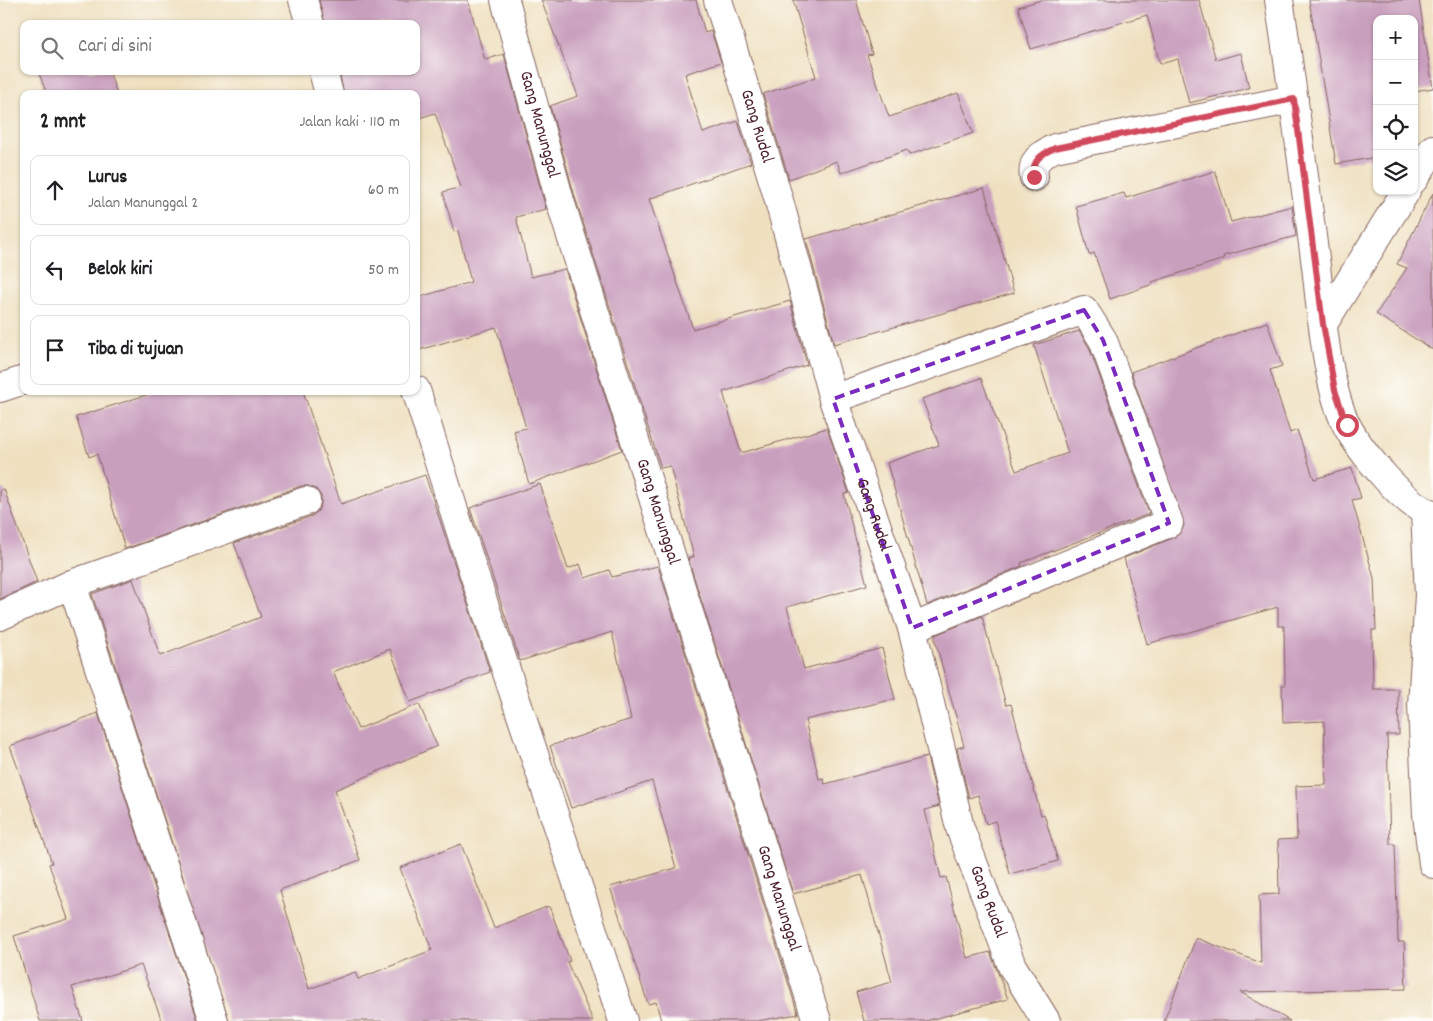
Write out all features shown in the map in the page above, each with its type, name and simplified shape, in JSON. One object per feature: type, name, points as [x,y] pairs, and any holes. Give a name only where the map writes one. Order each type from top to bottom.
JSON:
[{"type":"street","points":[[303,0],[309,20]]},
{"type":"street","name":"Gang Manunggal","points":[[505,0],[560,202],[817,1021]]},
{"type":"street","name":"Gang Rudal","points":[[718,0],[778,197],[833,399],[912,628],[960,828],[1012,966],[1046,1021]]},
{"type":"street","points":[[1279,0],[1294,99],[1323,324],[1335,390],[1347,425],[1376,468],[1401,493],[1429,513],[1429,596],[1422,705],[1427,815],[1433,864]]},
{"type":"street","points":[[324,75],[329,90]]},
{"type":"street","points":[[1034,177],[1035,163],[1041,154],[1055,148],[1294,99]]},
{"type":"street","points":[[1418,173],[1433,149]]},
{"type":"street","points":[[1323,324],[1404,195]]},
{"type":"street","points":[[833,399],[1084,310],[1103,340],[1169,523],[912,628]]},
{"type":"street","points":[[0,388],[20,381]]},
{"type":"street","points":[[418,395],[475,577],[622,1021]]},
{"type":"street","points":[[0,616],[72,584],[306,500]]},
{"type":"street","points":[[72,584],[214,1021]]},
{"type":"highlighted area","points":[[1084,310],[1103,340],[1169,523],[912,628],[833,399]]},
{"type":"building","points":[[319,0],[468,0],[485,60],[504,54],[546,209],[516,217],[531,277],[565,269],[622,450],[529,484],[514,431],[526,428],[496,327],[420,350],[420,297],[471,282],[458,231],[454,232],[443,192],[461,187],[435,113],[420,118],[420,90],[343,90],[340,75],[420,75],[420,20],[324,20]]},
{"type":"building","points":[[541,0],[696,0],[705,33],[711,31],[721,62],[685,74],[703,133],[738,121],[751,163],[649,199],[693,329],[790,301],[807,365],[723,392],[741,453],[827,428],[849,493],[844,494],[867,585],[787,607],[804,669],[882,648],[895,699],[805,720],[819,779],[823,778],[825,784],[927,757],[939,806],[925,810],[941,878],[946,877],[967,958],[990,952],[1008,999],[926,1021],[864,1021],[856,992],[892,982],[862,875],[793,894],[688,558],[694,557],[670,466],[661,468],[575,197],[550,106],[578,96]]},
{"type":"building","points":[[793,0],[856,0],[872,54],[867,55],[889,117],[958,93],[973,133],[909,155],[907,150],[841,173],[837,161],[789,179],[763,94],[816,77]]},
{"type":"building","points":[[1041,0],[1199,0],[1216,60],[1241,53],[1249,88],[1189,103],[1178,59],[1160,64],[1147,15],[1031,49],[1018,7]]},
{"type":"building","points":[[1309,0],[1419,0],[1433,88],[1418,90],[1418,15],[1373,15],[1373,158],[1336,164]]},
{"type":"building","points":[[40,75],[110,75],[116,90],[45,90]]},
{"type":"building","points":[[1215,171],[1231,222],[1292,206],[1296,236],[1223,256],[1224,259],[1152,282],[1153,284],[1110,299],[1094,253],[1089,255],[1076,206],[1124,193],[1126,198]]},
{"type":"building","points":[[984,188],[1014,293],[834,344],[806,239]]},
{"type":"building","points":[[1433,193],[1433,350],[1376,314],[1407,268],[1397,264]]},
{"type":"building","points":[[1267,322],[1282,366],[1270,370],[1290,433],[1297,430],[1314,479],[1352,468],[1361,498],[1352,500],[1374,578],[1376,630],[1372,630],[1373,689],[1398,689],[1399,735],[1387,735],[1390,844],[1395,844],[1398,942],[1404,942],[1406,989],[1240,992],[1290,1021],[1164,1021],[1196,938],[1261,963],[1259,895],[1279,894],[1278,840],[1297,839],[1296,786],[1326,785],[1324,721],[1283,723],[1282,685],[1285,685],[1284,626],[1278,626],[1278,607],[1147,644],[1124,558],[1175,537],[1181,532],[1184,525],[1131,372]]},
{"type":"building","points":[[1079,331],[1089,347],[1149,514],[1021,563],[1022,566],[927,605],[887,463],[939,445],[922,399],[981,378],[1016,471],[1068,453],[1034,345]]},
{"type":"building","points":[[146,395],[304,395],[341,504],[425,475],[490,672],[410,702],[390,649],[333,672],[358,729],[419,704],[437,746],[335,790],[360,860],[280,890],[309,989],[355,972],[358,979],[432,950],[400,868],[461,844],[494,928],[549,906],[570,961],[567,962],[593,1021],[229,1021],[92,594],[133,579],[160,656],[261,617],[234,543],[312,516],[318,511],[321,504],[321,496],[316,489],[301,486],[125,549],[97,454],[89,457],[76,417]]},
{"type":"building","points":[[540,484],[568,569],[580,564],[585,578],[609,570],[612,577],[658,566],[798,1014],[757,1021],[661,1021],[656,1002],[648,1004],[610,887],[676,868],[652,781],[571,808],[550,746],[631,719],[612,632],[520,661],[470,508]]},
{"type":"building","points":[[4,489],[37,582],[0,599],[0,490]]},
{"type":"building","points":[[982,616],[1006,705],[1011,704],[1041,815],[1044,814],[1058,861],[1010,874],[995,821],[986,824],[978,795],[969,798],[957,748],[964,746],[935,640],[935,635]]},
{"type":"building","points":[[98,713],[198,1021],[162,1021],[141,965],[72,987],[83,1021],[40,1021],[14,936],[68,919],[49,864],[52,863],[10,746]]},
{"type":"route","points":[[1034,177],[1035,163],[1041,154],[1055,148],[1294,99],[1323,324],[1335,390],[1347,425]]}]
